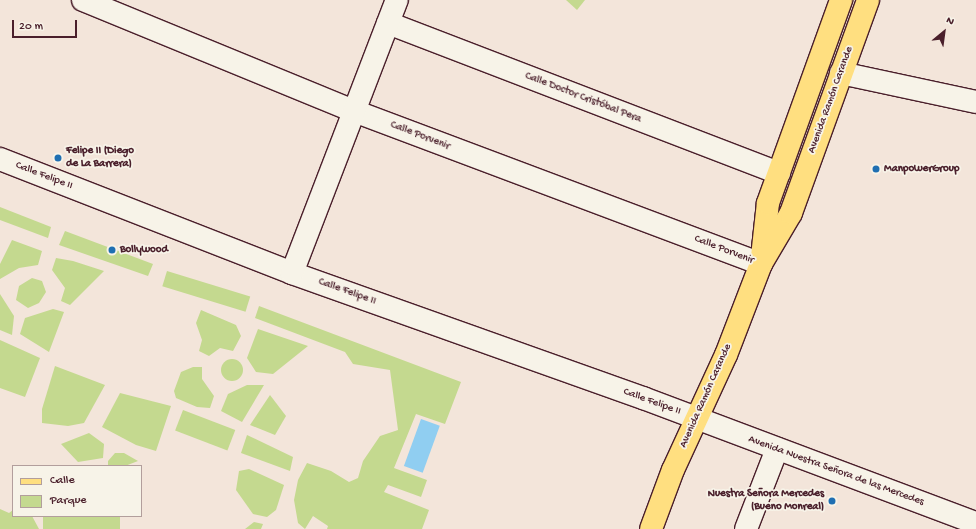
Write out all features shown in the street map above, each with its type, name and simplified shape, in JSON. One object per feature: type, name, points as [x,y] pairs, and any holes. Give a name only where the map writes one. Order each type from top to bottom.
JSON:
[{"type":"main road","name":"Avenida Ramón Carande","points":[[761,264],[768,203],[841,0]]},
{"type":"main road","name":"Avenida Ramón Carande","points":[[651,529],[696,418],[726,355],[761,264],[791,213],[868,0]]},
{"type":"street","name":"Calle Porvenir","points":[[83,0],[354,111],[761,264]]},
{"type":"street","points":[[292,272],[397,0]]},
{"type":"street","name":"Calle Doctor Cristóbal Pera","points":[[388,23],[779,173]]},
{"type":"street","points":[[841,73],[976,102]]},
{"type":"street","name":"Calle Felipe II","points":[[0,159],[292,272],[696,418]]},
{"type":"street","name":"Avenida Nuestra Señora de las Mercedes","points":[[696,418],[976,523]]},
{"type":"street","points":[[746,529],[777,449]]},
{"type":"green space","points":[[566,0],[585,0],[577,10]]},
{"type":"green space","points":[[0,207],[51,227],[48,238],[0,220]]},
{"type":"green space","points":[[65,231],[153,264],[148,276],[59,245]]},
{"type":"green space","points":[[12,240],[42,251],[38,265],[19,268],[0,279],[0,264]]},
{"type":"green space","points":[[56,258],[73,261],[104,271],[70,305],[61,301],[65,288],[52,270]]},
{"type":"green space","points":[[167,271],[250,296],[246,312],[162,286]]},
{"type":"green space","points":[[32,278],[42,281],[46,292],[39,303],[28,308],[16,300],[19,286]]},
{"type":"green space","points":[[0,294],[14,316],[12,335],[0,330]]},
{"type":"green space","points":[[259,306],[461,382],[445,424],[416,414],[394,468],[427,480],[421,497],[388,485],[384,492],[429,510],[422,529],[327,529],[328,526],[313,516],[305,529],[298,523],[294,500],[298,480],[307,463],[331,471],[349,482],[358,478],[363,461],[380,436],[398,430],[390,370],[353,364],[345,352],[255,318]]},
{"type":"green space","points":[[53,309],[64,312],[49,352],[20,334],[25,318]]},
{"type":"green space","points":[[201,310],[236,325],[241,336],[233,351],[220,348],[209,356],[199,351],[202,340],[196,323]]},
{"type":"green space","points":[[258,329],[308,346],[273,374],[256,372],[247,358]]},
{"type":"green space","points":[[0,340],[40,358],[25,397],[0,388]]},
{"type":"green space","points":[[232,359],[240,362],[243,370],[240,378],[232,381],[224,378],[221,370],[224,362]]},
{"type":"green space","points":[[55,366],[105,385],[84,423],[68,426],[42,423],[42,409]]},
{"type":"green space","points":[[193,367],[202,367],[202,379],[214,396],[210,408],[197,407],[176,398],[174,391],[181,372]]},
{"type":"green space","points":[[247,385],[264,385],[242,422],[221,411],[228,394]]},
{"type":"green space","points":[[120,393],[171,406],[156,451],[136,445],[102,427]]},
{"type":"green space","points":[[270,395],[286,416],[275,435],[250,425]]},
{"type":"green space","points":[[183,410],[235,430],[227,451],[175,431]]},
{"type":"green space","points":[[89,433],[104,444],[103,458],[78,462],[61,444]]},
{"type":"green space","points":[[247,435],[293,457],[290,471],[241,453]]},
{"type":"green space","points":[[115,453],[124,453],[138,461],[128,465],[108,465],[108,461]]},
{"type":"green space","points":[[249,469],[284,485],[276,510],[267,517],[253,514],[236,490],[239,471]]},
{"type":"green space","points":[[0,509],[9,513],[12,511],[12,517],[33,517],[39,529],[0,529]]},
{"type":"green space","points":[[43,517],[120,517],[120,529],[43,529]]},
{"type":"green space","points":[[254,522],[263,524],[261,529],[245,529]]},
{"type":"water","points":[[421,419],[440,426],[423,473],[404,466]]},
{"type":"place","name":"Felipe II (Diego de La Barrera)","points":[[58,158]]},
{"type":"place","name":"ManpowerGroup","points":[[876,169]]},
{"type":"place","name":"Bollywood","points":[[112,250]]},
{"type":"place","name":"Nuestra Señora Mercedes (Bueno Monreal)","points":[[832,501]]}]
